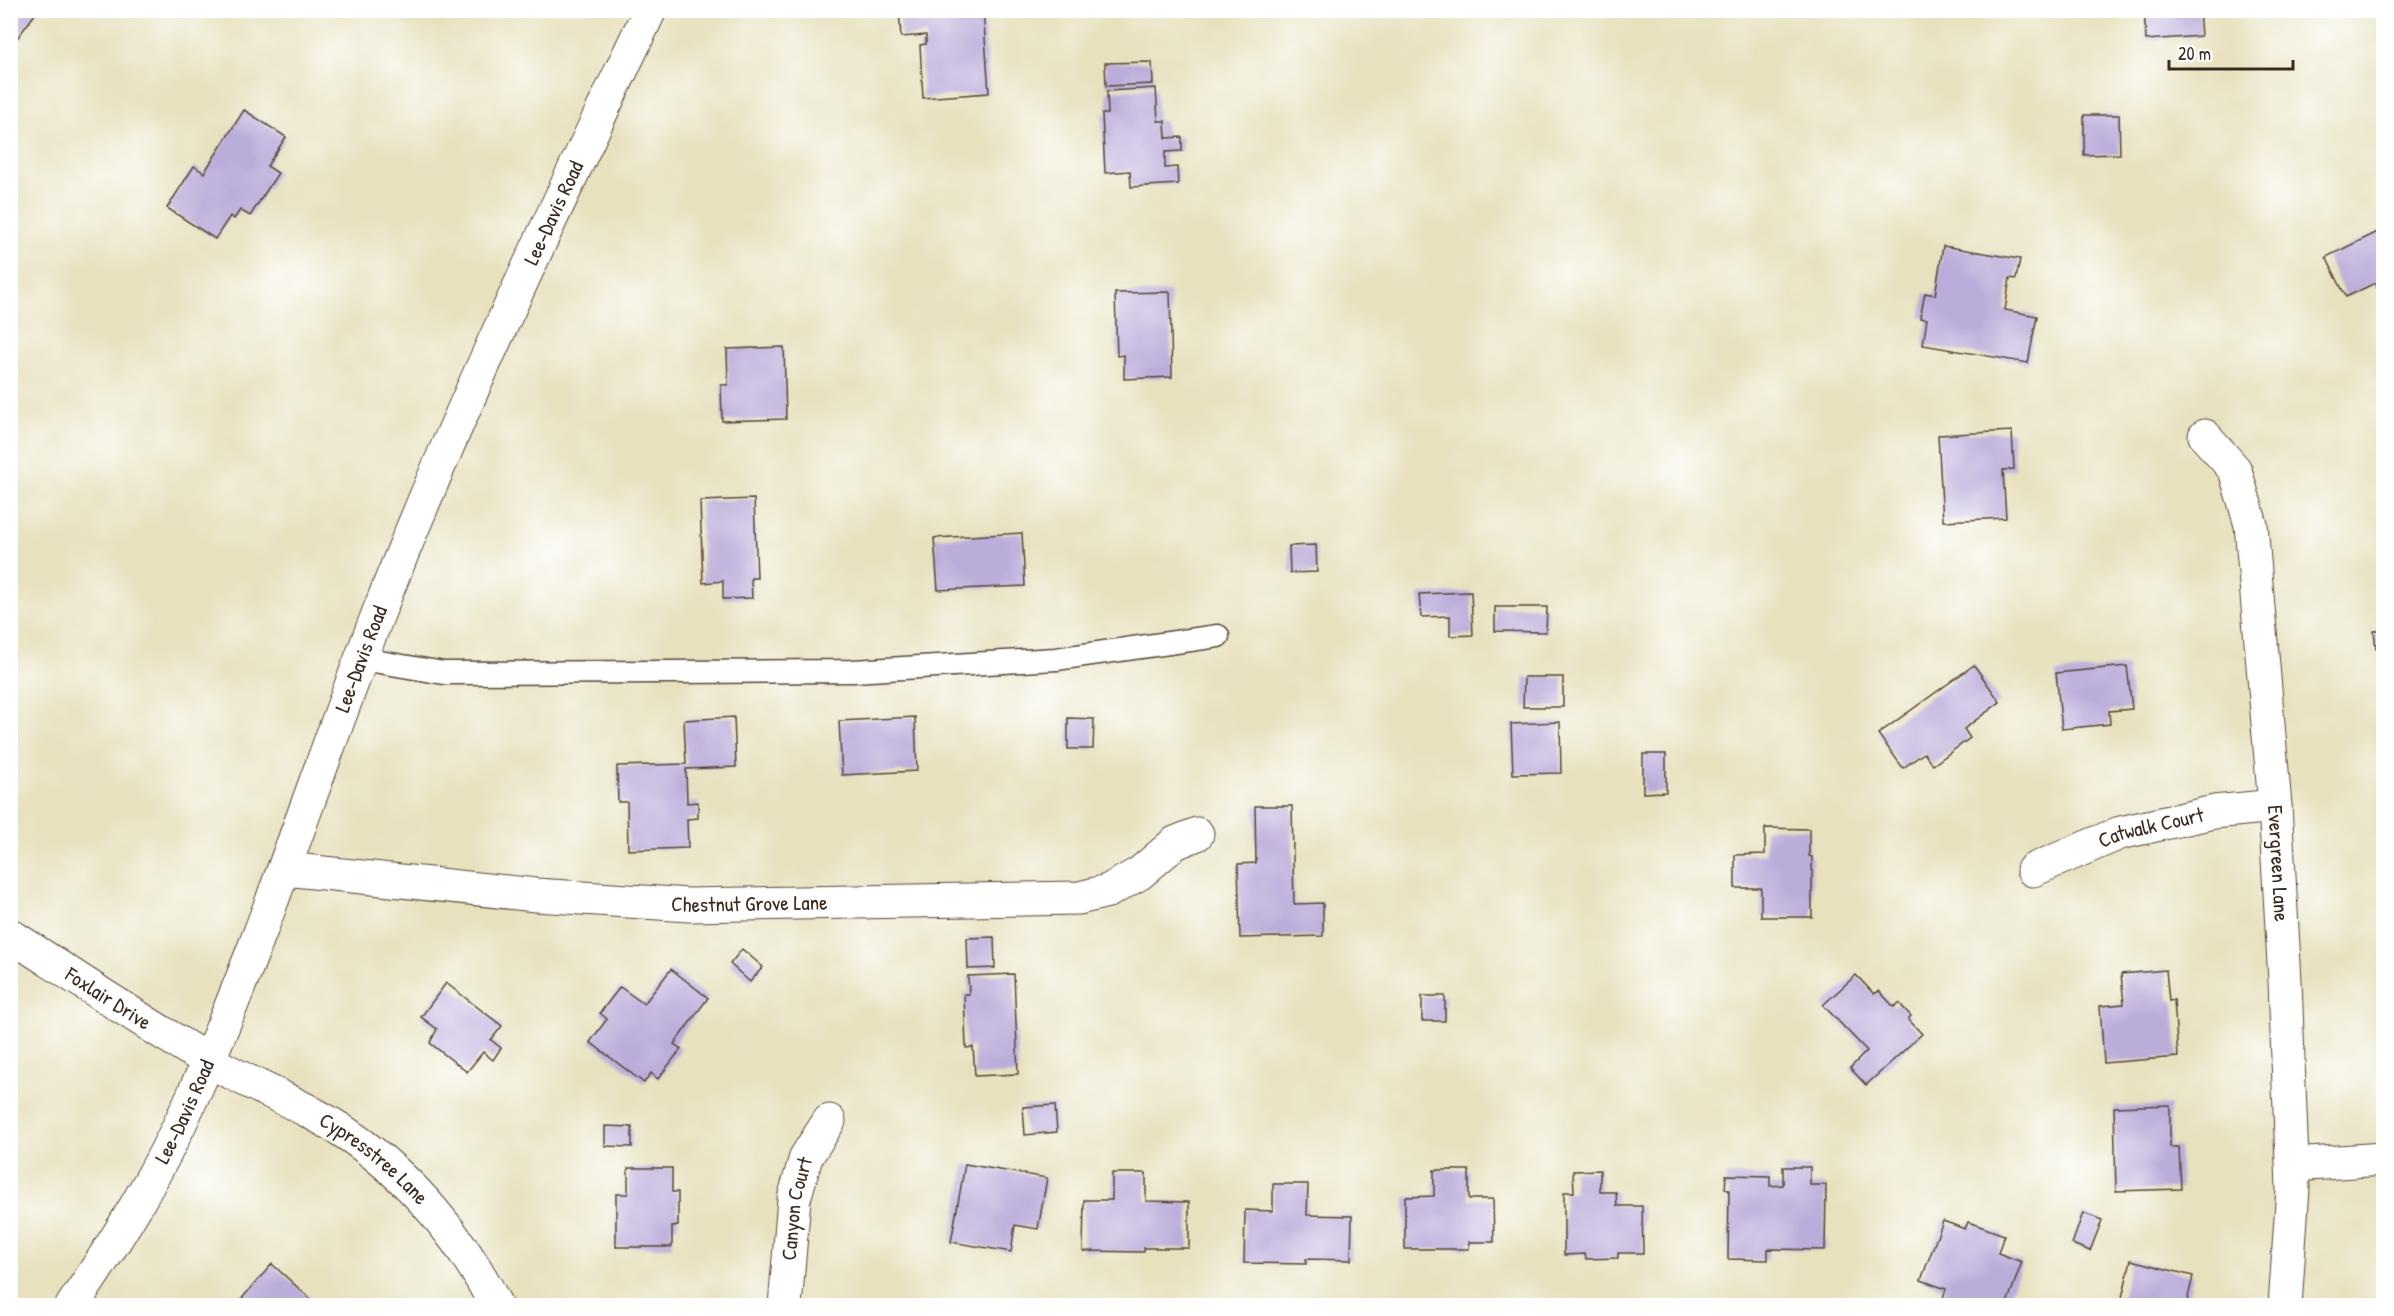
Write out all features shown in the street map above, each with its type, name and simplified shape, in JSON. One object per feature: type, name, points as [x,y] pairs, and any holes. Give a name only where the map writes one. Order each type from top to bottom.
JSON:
[{"type":"street","name":"Lee-Davis Road","points":[[72,1305],[106,1256],[156,1171],[208,1060],[285,869],[362,659],[435,476],[650,10]]},
{"type":"street","name":"Evergreen Lane","points":[[2205,436],[2235,470],[2251,525],[2275,806],[2293,1165],[2285,1305]]},
{"type":"street","name":"Catwalk Court","points":[[2033,870],[2120,833],[2214,812],[2275,806]]},
{"type":"street","name":"Chestnut Grove Lane","points":[[285,869],[536,895],[689,905],[1079,898],[1108,891],[1140,873],[1175,843],[1197,834]]},
{"type":"street","name":"Foxlair Drive","points":[[10,935],[208,1060]]},
{"type":"street","name":"Cypresstree Lane","points":[[208,1060],[349,1135],[399,1174],[442,1221],[484,1282],[496,1305]]},
{"type":"street","name":"Canyon Court","points":[[785,1305],[794,1198],[806,1157],[829,1121]]},
{"type":"street","points":[[2293,1165],[2384,1160]]},
{"type":"lane","points":[[362,659],[444,673],[853,671],[1056,658],[1218,636]]},
{"type":"building","points":[[10,10],[38,10],[10,48]]},
{"type":"building","points":[[899,10],[983,10],[989,93],[923,98],[920,45],[926,44],[926,35],[901,37]]},
{"type":"building","points":[[2144,10],[2199,10],[2201,36],[2146,40]]},
{"type":"building","points":[[1152,62],[1153,84],[1106,86],[1105,63]]},
{"type":"building","points":[[1156,88],[1158,121],[1165,121],[1166,138],[1182,137],[1182,151],[1165,152],[1165,168],[1177,167],[1178,184],[1131,187],[1130,171],[1105,173],[1102,114],[1108,114],[1107,91]]},
{"type":"building","points":[[244,110],[286,137],[267,166],[278,173],[250,216],[240,210],[234,219],[230,216],[215,239],[167,208],[194,166],[204,173]]},
{"type":"building","points":[[2084,115],[2119,115],[2120,154],[2084,155]]},
{"type":"building","points":[[2384,229],[2384,300],[2375,283],[2346,297],[2326,257]]},
{"type":"building","points":[[1943,246],[2020,259],[2016,279],[2010,278],[2005,310],[2037,316],[2028,363],[1923,345],[1927,319],[1920,318],[1925,293],[1935,295]]},
{"type":"building","points":[[1170,292],[1172,377],[1124,379],[1124,355],[1117,356],[1115,293]]},
{"type":"building","points":[[784,347],[786,419],[722,421],[721,385],[728,385],[727,349]]},
{"type":"building","points":[[2012,431],[2014,469],[2003,470],[2006,518],[1943,521],[1938,435]]},
{"type":"building","points":[[754,499],[757,578],[751,578],[752,598],[723,599],[723,581],[703,583],[700,501]]},
{"type":"building","points":[[1022,533],[1025,586],[938,590],[934,538]]},
{"type":"building","points":[[1316,545],[1317,572],[1290,573],[1289,546]]},
{"type":"building","points":[[1471,592],[1473,635],[1450,636],[1450,616],[1421,617],[1419,594]]},
{"type":"building","points":[[1495,607],[1547,607],[1546,632],[1495,631]]},
{"type":"building","points":[[2374,631],[2384,631],[2384,648],[2376,649]]},
{"type":"building","points":[[1974,665],[2000,702],[1964,729],[1970,738],[1933,765],[1924,753],[1903,768],[1878,734]]},
{"type":"building","points":[[2127,666],[2132,709],[2109,711],[2110,724],[2062,729],[2056,673]]},
{"type":"building","points":[[1524,677],[1563,677],[1563,707],[1523,707]]},
{"type":"building","points":[[734,717],[736,767],[686,769],[687,803],[698,802],[698,818],[687,819],[688,848],[628,850],[627,802],[618,802],[617,766],[686,764],[684,720]]},
{"type":"building","points":[[915,717],[917,771],[842,775],[839,721]]},
{"type":"building","points":[[1068,718],[1094,719],[1093,749],[1068,749]]},
{"type":"building","points":[[1560,722],[1561,773],[1513,774],[1511,724]]},
{"type":"building","points":[[1643,754],[1666,754],[1666,792],[1643,793]]},
{"type":"building","points":[[1255,806],[1292,806],[1294,904],[1323,903],[1323,936],[1240,938],[1238,864],[1256,863]]},
{"type":"building","points":[[1765,828],[1809,829],[1809,856],[1812,857],[1812,917],[1761,917],[1761,888],[1735,888],[1735,855],[1765,854]]},
{"type":"building","points":[[994,937],[995,968],[968,969],[967,938]]},
{"type":"building","points":[[742,949],[763,967],[750,982],[730,964]]},
{"type":"building","points":[[671,969],[708,998],[674,1044],[681,1049],[658,1079],[651,1073],[644,1083],[590,1042],[607,1019],[600,1013],[620,987],[644,1004]]},
{"type":"building","points":[[2166,970],[2169,1001],[2174,1000],[2178,1057],[2104,1063],[2100,1006],[2124,1004],[2121,974]]},
{"type":"building","points":[[1014,974],[1018,1074],[975,1076],[973,1047],[966,1048],[964,994],[969,994],[968,976]]},
{"type":"building","points":[[1856,975],[1874,994],[1879,991],[1894,1007],[1899,1003],[1911,1016],[1908,1019],[1922,1034],[1866,1085],[1850,1068],[1867,1051],[1823,1005]]},
{"type":"building","points":[[446,983],[502,1026],[491,1040],[501,1048],[493,1060],[483,1052],[467,1072],[430,1043],[437,1029],[421,1017]]},
{"type":"building","points":[[1422,996],[1445,996],[1445,1021],[1422,1021]]},
{"type":"building","points":[[1055,1105],[1057,1132],[1025,1135],[1023,1107]]},
{"type":"building","points":[[2170,1105],[2170,1147],[2179,1147],[2181,1189],[2116,1191],[2114,1107]]},
{"type":"building","points":[[605,1126],[632,1127],[632,1147],[605,1146]]},
{"type":"building","points":[[965,1164],[1047,1178],[1038,1229],[1015,1225],[1011,1252],[951,1242]]},
{"type":"building","points":[[1783,1167],[1810,1167],[1810,1185],[1826,1185],[1825,1250],[1768,1249],[1768,1260],[1728,1259],[1729,1190],[1725,1189],[1726,1175],[1770,1176],[1770,1186],[1783,1185]]},
{"type":"building","points":[[628,1168],[672,1168],[672,1192],[678,1192],[678,1226],[672,1227],[672,1247],[616,1247],[616,1194],[628,1194]]},
{"type":"building","points":[[1434,1170],[1469,1170],[1469,1199],[1493,1199],[1494,1242],[1469,1242],[1469,1249],[1405,1249],[1405,1197],[1434,1196]]},
{"type":"building","points":[[1600,1170],[1600,1192],[1616,1192],[1617,1206],[1642,1206],[1643,1253],[1618,1253],[1618,1258],[1586,1259],[1585,1254],[1564,1255],[1564,1192],[1574,1192],[1573,1171]]},
{"type":"building","points":[[1112,1173],[1146,1173],[1146,1201],[1189,1202],[1189,1248],[1144,1248],[1144,1252],[1083,1251],[1084,1200],[1112,1200]]},
{"type":"building","points":[[1273,1184],[1308,1184],[1307,1215],[1352,1216],[1351,1260],[1306,1259],[1306,1264],[1244,1263],[1245,1210],[1273,1211]]},
{"type":"building","points":[[2083,1213],[2102,1220],[2090,1251],[2072,1244]]},
{"type":"building","points":[[1943,1221],[1965,1229],[1968,1222],[2004,1235],[1998,1253],[2022,1262],[2006,1306],[1962,1306],[1943,1298],[1946,1289],[1921,1280]]},
{"type":"building","points":[[2131,1260],[2193,1276],[2186,1306],[2120,1306]]},
{"type":"building","points":[[272,1264],[318,1306],[237,1304]]}]
